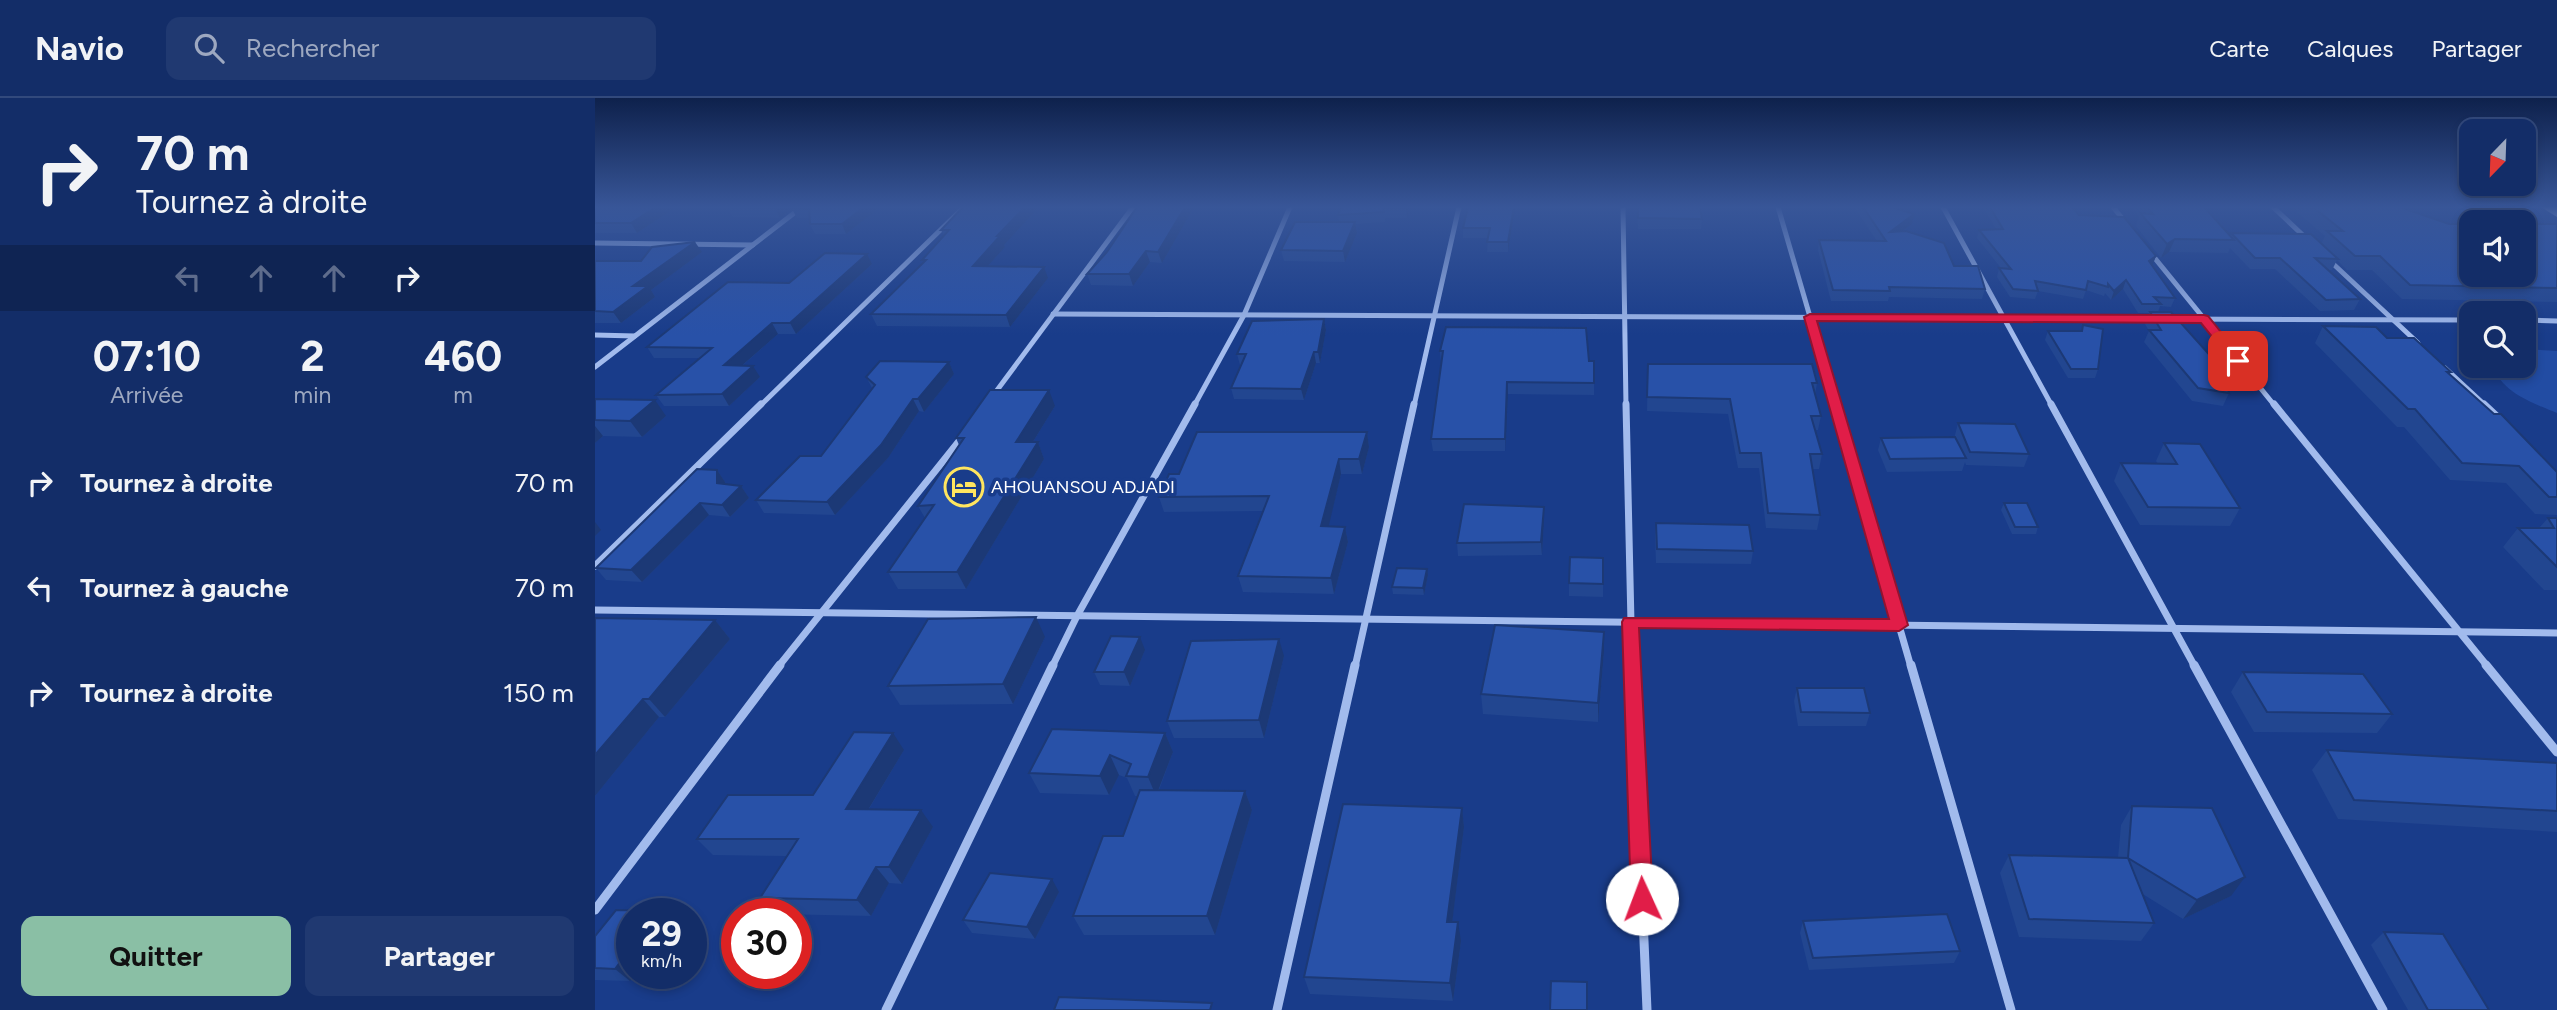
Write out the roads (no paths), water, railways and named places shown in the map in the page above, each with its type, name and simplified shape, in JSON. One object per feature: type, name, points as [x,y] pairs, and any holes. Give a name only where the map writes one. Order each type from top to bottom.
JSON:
[{"type":"street","points":[[595,367],[748,250]]},
{"type":"street","points":[[595,566],[920,250]]},
{"type":"street","points":[[988,402],[1101,250]]},
{"type":"street","points":[[886,1010],[1077,615],[1244,315],[1272,250]]},
{"type":"street","points":[[1277,1010],[1449,250]]},
{"type":"street","points":[[1623,250],[1630,622],[1647,1010]]},
{"type":"street","points":[[1790,250],[2011,1010]]},
{"type":"street","points":[[1966,250],[2383,1010]]},
{"type":"street","points":[[2147,250],[2557,752]]},
{"type":"street","points":[[2319,251],[2422,347]]},
{"type":"street","points":[[1053,314],[2459,320]]},
{"type":"street","points":[[2536,320],[2557,321]]},
{"type":"street","points":[[595,335],[635,336]]},
{"type":"street","points":[[2441,365],[2509,428]]},
{"type":"street","points":[[595,910],[820,613],[972,424]]},
{"type":"street","points":[[595,610],[2557,633]]},
{"type":"place","name":"AHOUANSOU ADJADI","points":[[964,487]]}]
